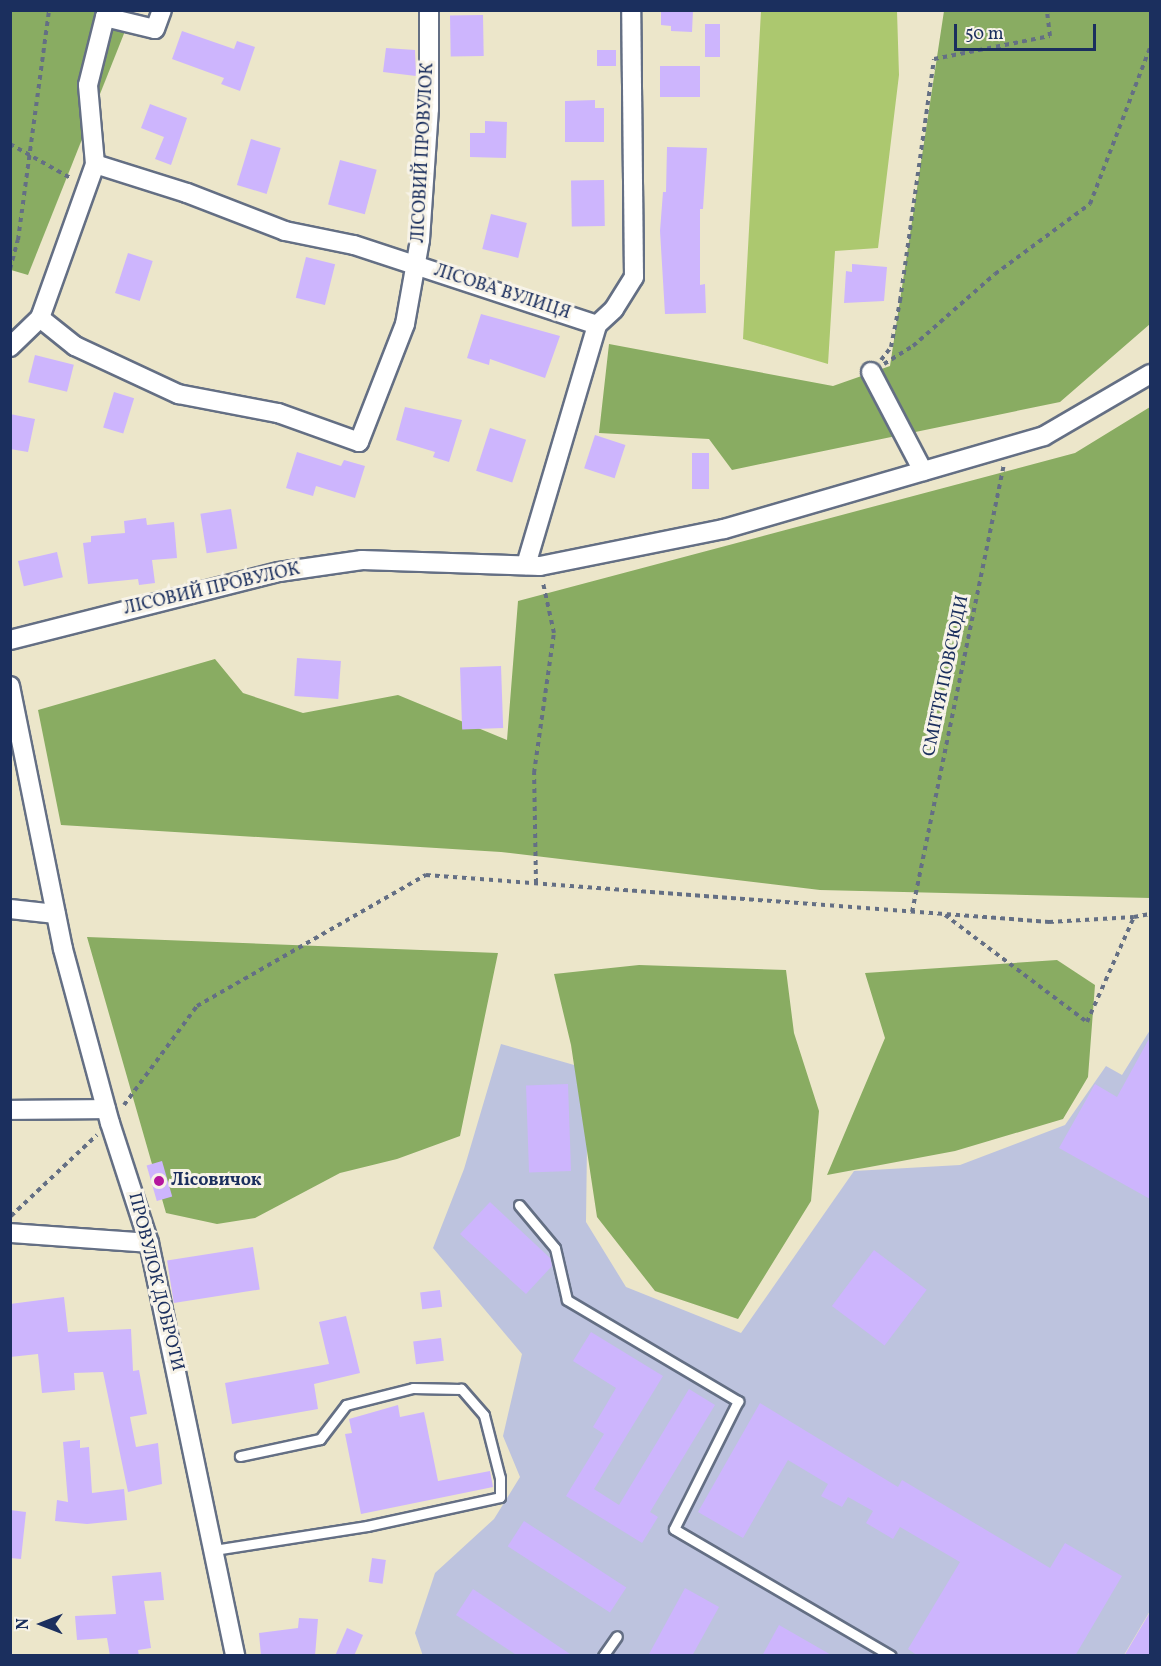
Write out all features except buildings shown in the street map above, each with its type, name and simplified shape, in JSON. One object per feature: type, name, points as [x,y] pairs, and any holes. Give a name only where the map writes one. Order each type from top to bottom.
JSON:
[{"type":"street","points":[[10,347],[40,318],[95,164],[88,85],[106,14],[155,29],[162,10]]},
{"type":"street","name":"ЛІСОВИЙ ПРОВУЛОК","points":[[40,318],[75,346],[178,394],[278,413],[359,442],[405,324],[416,265],[429,109],[429,10]]},
{"type":"street","points":[[533,565],[597,325],[614,309],[634,277],[631,10]]},
{"type":"street","name":"ЛІСОВА ВУЛИЦЯ","points":[[95,164],[187,193],[285,231],[354,245],[597,325]]},
{"type":"street","points":[[871,372],[923,471]]},
{"type":"street","name":"ЛІСОВИЙ ПРОВУЛОК","points":[[10,640],[279,572],[352,561],[533,565],[724,529],[1044,436],[1150,374]]},
{"type":"street","name":"ПРОВУЛОК ДОБРОТИ","points":[[10,686],[56,914],[108,1116],[149,1243],[235,1656]]},
{"type":"street","points":[[10,909],[56,914]]},
{"type":"street","points":[[10,1110],[108,1116]]},
{"type":"street","points":[[10,1233],[149,1243]]},
{"type":"lane","points":[[519,1205],[555,1248],[567,1300],[738,1401],[674,1529],[891,1656]]},
{"type":"lane","points":[[214,1550],[367,1526],[500,1497],[500,1478],[484,1415],[461,1389],[413,1388],[346,1405],[320,1438],[240,1456]]},
{"type":"lane","points":[[603,1656],[617,1636]]},
{"type":"path","points":[[10,269],[18,240],[50,10]]},
{"type":"path","points":[[871,372],[891,347],[934,59],[1050,36],[1047,10]]},
{"type":"path","points":[[871,372],[914,346],[995,274],[1090,204],[1150,48]]},
{"type":"path","points":[[10,144],[86,187]]},
{"type":"path","name":"СМІТТЯ ПОВСЮДИ","points":[[912,912],[1008,446]]},
{"type":"path","points":[[533,565],[554,633],[534,773],[536,883]]},
{"type":"path","points":[[10,1217],[108,1116],[197,1006],[426,875],[1049,922],[1150,914]]},
{"type":"path","points":[[945,914],[1087,1022],[1134,917]]},
{"type":"shaded area","points":[[1150,1030],[1150,1611],[1124,1655],[423,1656],[415,1633],[435,1573],[494,1519],[520,1477],[503,1436],[522,1354],[433,1248],[464,1169],[501,1044],[588,1069],[586,1222],[626,1287],[741,1333],[854,1171],[960,1165],[1065,1125],[1106,1066],[1122,1075]]},
{"type":"green space","points":[[10,11],[133,11],[28,275],[11,270]]},
{"type":"green space","points":[[761,11],[897,11],[899,75],[878,248],[835,251],[828,364],[743,339]]},
{"type":"green space","points":[[944,11],[1150,11],[1150,324],[1060,402],[732,470],[709,439],[599,433],[609,344],[833,386],[890,366]]},
{"type":"green space","points":[[1150,407],[1150,898],[820,890],[501,852],[61,825],[38,710],[215,659],[243,693],[303,713],[398,695],[507,740],[518,601],[1075,453]]},
{"type":"green space","points":[[87,937],[498,953],[460,1136],[397,1159],[340,1173],[255,1218],[217,1224],[166,1213]]},
{"type":"green space","points":[[1057,960],[1095,985],[1088,1077],[1063,1119],[955,1151],[827,1175],[885,1038],[865,973]]},
{"type":"green space","points":[[639,965],[786,970],[794,1033],[819,1111],[811,1201],[738,1319],[655,1291],[597,1217],[571,1045],[554,974]]},
{"type":"place","name":"Лісовичок","points":[[159,1181]]}]
